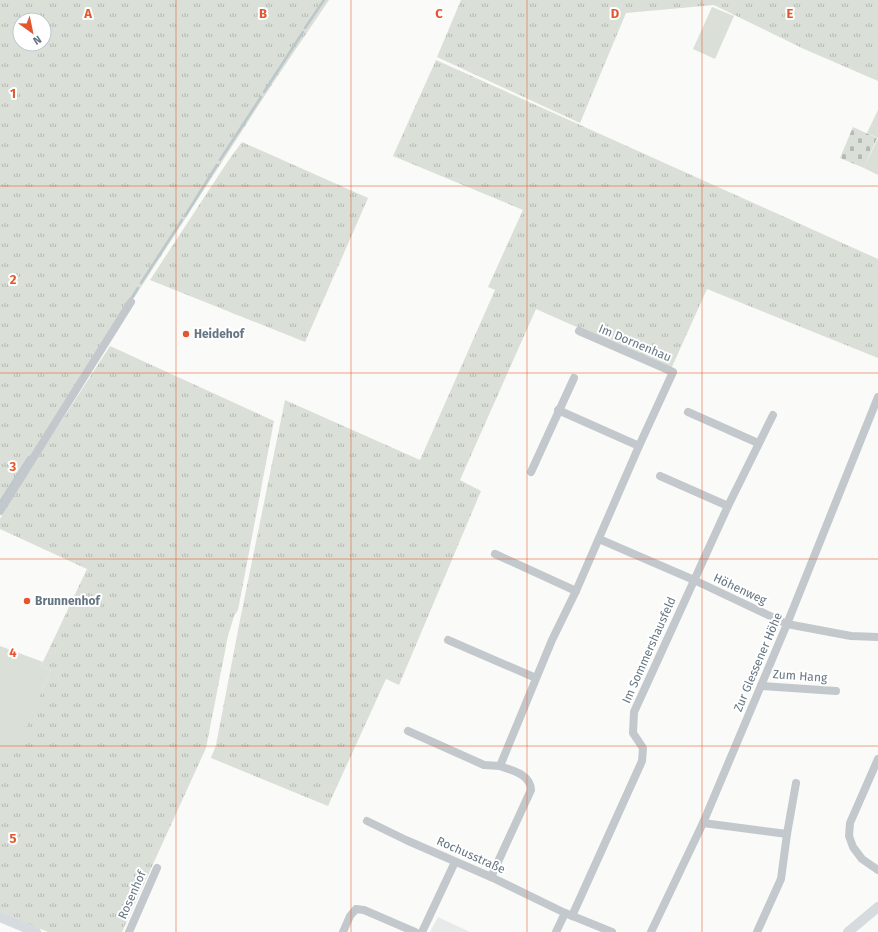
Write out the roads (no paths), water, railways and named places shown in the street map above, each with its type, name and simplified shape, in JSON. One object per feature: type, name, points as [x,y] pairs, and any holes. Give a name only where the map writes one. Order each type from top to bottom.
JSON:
[{"type":"main road","points":[[848,932],[878,907]]},
{"type":"main road","points":[[0,917],[36,932]]},
{"type":"street","points":[[0,511],[131,302]]},
{"type":"street","name":"Im Dornenhau","points":[[500,766],[552,640],[576,591],[673,372],[578,331]]},
{"type":"street","points":[[531,472],[558,410],[574,378]]},
{"type":"street","name":"Zur Glessener Höhe","points":[[651,932],[703,823],[787,624],[878,397]]},
{"type":"street","points":[[558,410],[639,446]]},
{"type":"street","points":[[688,412],[758,443]]},
{"type":"street","name":"Im Sommershausfeld","points":[[568,914],[642,761],[643,748],[633,733],[634,712],[728,506],[773,415]]},
{"type":"street","points":[[660,476],[728,506]]},
{"type":"street","name":"Höhenweg","points":[[598,539],[694,580],[787,624],[851,636],[878,637]]},
{"type":"street","points":[[496,554],[576,591]]},
{"type":"street","points":[[448,640],[536,678]]},
{"type":"street","name":"Zum Hang","points":[[761,686],[836,691]]},
{"type":"street","points":[[408,731],[484,764],[500,766],[525,777],[530,784],[531,790],[491,877]]},
{"type":"street","points":[[878,759],[850,823],[849,836],[853,847],[862,859],[878,870]]},
{"type":"street","points":[[757,932],[781,879],[796,783]]},
{"type":"street","name":"Rochusstraße","points":[[367,822],[491,877],[568,914],[612,932]]},
{"type":"street","points":[[703,823],[787,834]]},
{"type":"street","points":[[422,932],[455,862]]},
{"type":"street","name":"Rosenhof","points":[[129,932],[157,868]]},
{"type":"street","points":[[343,932],[350,916],[356,909],[364,910],[414,932]]},
{"type":"street","points":[[556,932],[568,914]]},
{"type":"waterway","points":[[305,28],[324,0]]},
{"type":"waterway","points":[[264,92],[303,32]]},
{"type":"waterway","points":[[220,160],[261,97]]},
{"type":"waterway","points":[[185,216],[217,165]]},
{"type":"waterway","points":[[141,283],[182,220]]},
{"type":"waterway","points":[[131,299],[138,288]]},
{"type":"waterway","points":[[0,502],[29,457]]},
{"type":"place","name":"Heidehof","points":[[186,334]]},
{"type":"place","name":"Brunnenhof","points":[[27,601]]}]
